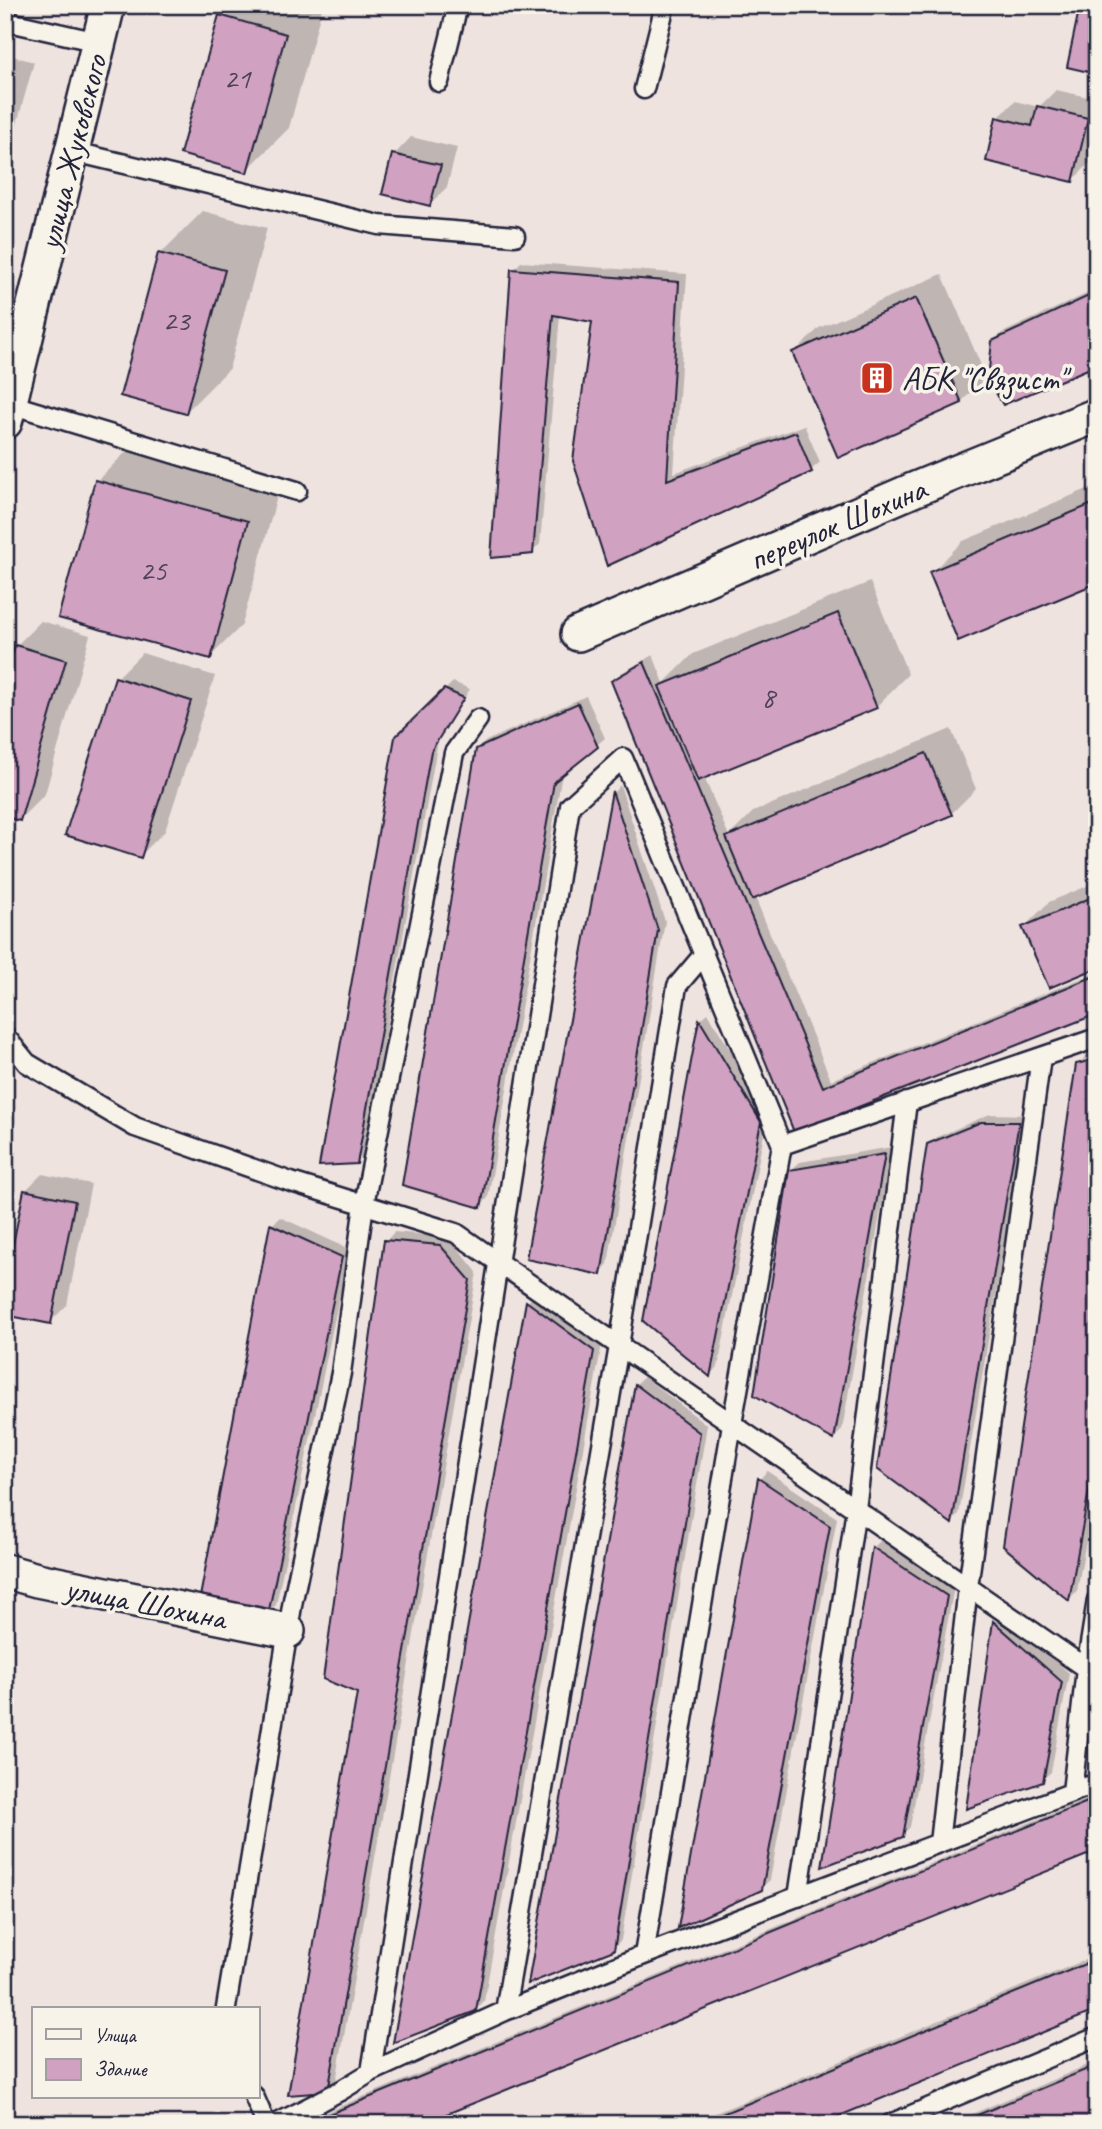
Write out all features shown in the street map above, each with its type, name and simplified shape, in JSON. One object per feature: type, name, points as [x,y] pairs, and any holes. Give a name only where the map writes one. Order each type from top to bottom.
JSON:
[{"type":"street","name":"улица Жуковского","points":[[7,413],[108,5]]},
{"type":"street","name":"переулок Шохина","points":[[578,634],[913,490],[1097,415]]},
{"type":"street","name":"улица Шохина","points":[[5,1571],[50,1583],[288,1631]]},
{"type":"lane","points":[[439,82],[458,5]]},
{"type":"lane","points":[[644,89],[665,5]]},
{"type":"lane","points":[[5,21],[98,42]]},
{"type":"lane","points":[[71,151],[379,225],[516,236]]},
{"type":"lane","points":[[7,413],[297,491]]},
{"type":"lane","points":[[226,2007],[288,1631],[341,1373],[364,1204],[454,753],[478,719]]},
{"type":"lane","points":[[371,2072],[570,806],[624,758],[782,1145],[732,1424],[644,1955]]},
{"type":"lane","points":[[505,2011],[619,1346],[677,986],[704,954]]},
{"type":"lane","points":[[5,1036],[27,1063],[135,1127],[291,1182],[456,1233],[1091,1673]]},
{"type":"lane","points":[[782,1145],[1097,1038]]},
{"type":"lane","points":[[939,1843],[968,1587],[1041,1057]]},
{"type":"lane","points":[[798,1896],[856,1509],[907,1102]]},
{"type":"lane","points":[[1072,1792],[1091,1673],[1097,1600]]},
{"type":"lane","points":[[276,2124],[371,2072],[505,2011],[644,1955],[1097,1783]]},
{"type":"lane","points":[[890,2124],[1097,2037]]},
{"type":"lane","points":[[255,2098],[266,2124]]},
{"type":"building","points":[[1080,5],[1097,5],[1097,74],[1067,67]]},
{"type":"building","points":[[219,15],[286,34],[247,173],[180,154]]},
{"type":"building","points":[[1037,106],[1088,118],[1073,182],[986,161],[996,117],[1032,126]]},
{"type":"building","points":[[392,154],[441,165],[430,206],[382,194]]},
{"type":"building","points":[[158,253],[225,270],[186,414],[120,396]]},
{"type":"building","points":[[511,269],[679,282],[667,480],[796,432],[812,472],[607,566],[573,461],[592,322],[553,315],[533,554],[491,558]]},
{"type":"building","points":[[1097,292],[1097,365],[1003,405],[988,379],[992,341]]},
{"type":"building","name":"АБК \"Связист\"","points":[[916,298],[962,403],[838,458],[792,352]]},
{"type":"building","points":[[95,480],[248,521],[211,659],[58,618]]},
{"type":"building","points":[[1097,502],[1097,583],[958,641],[929,572]]},
{"type":"building","points":[[838,613],[877,708],[698,781],[659,686]]},
{"type":"building","points":[[15,645],[66,660],[20,821],[5,817],[5,678]]},
{"type":"building","points":[[644,662],[823,1087],[1097,975],[1097,1014],[794,1132],[611,681]]},
{"type":"building","points":[[115,677],[191,701],[141,858],[65,835]]},
{"type":"building","points":[[444,689],[464,698],[431,751],[357,1164],[319,1166],[395,737]]},
{"type":"building","points":[[578,703],[598,747],[554,782],[481,1208],[402,1185],[476,749]]},
{"type":"building","points":[[926,753],[952,815],[752,900],[726,837]]},
{"type":"building","points":[[612,791],[658,930],[601,1275],[526,1259]]},
{"type":"building","points":[[1097,895],[1097,968],[1049,988],[1022,927]]},
{"type":"building","points":[[699,1019],[761,1122],[710,1377],[643,1321]]},
{"type":"building","points":[[1097,1059],[1097,1446],[1069,1601],[1003,1546],[1076,1064]]},
{"type":"building","points":[[981,1122],[1019,1122],[952,1524],[877,1469],[927,1144]]},
{"type":"building","points":[[885,1154],[834,1440],[754,1395],[789,1170]]},
{"type":"building","points":[[24,1190],[75,1201],[51,1324],[5,1315],[5,1283]]},
{"type":"building","points":[[270,1224],[342,1257],[268,1615],[200,1597]]},
{"type":"building","points":[[384,1240],[440,1245],[470,1280],[328,2092],[288,2095],[357,1693],[323,1679]]},
{"type":"building","points":[[526,1301],[594,1351],[476,2011],[393,2043]]},
{"type":"building","points":[[635,1384],[700,1433],[614,1950],[528,1984]]},
{"type":"building","points":[[758,1478],[830,1526],[762,1890],[678,1928]]},
{"type":"building","points":[[872,1547],[947,1596],[903,1837],[822,1867]]},
{"type":"building","points":[[993,1621],[1062,1682],[1043,1782],[966,1809]]},
{"type":"building","points":[[1097,1719],[1097,1764],[1092,1765]]},
{"type":"building","points":[[1097,1798],[1097,1851],[422,2124],[305,2124]]},
{"type":"building","points":[[1097,1959],[1097,2010],[820,2124],[698,2124]]},
{"type":"building","points":[[1097,2065],[1097,2124],[956,2124]]},
{"type":"place","name":"АБК \"Связист\"","points":[[877,378]]}]
